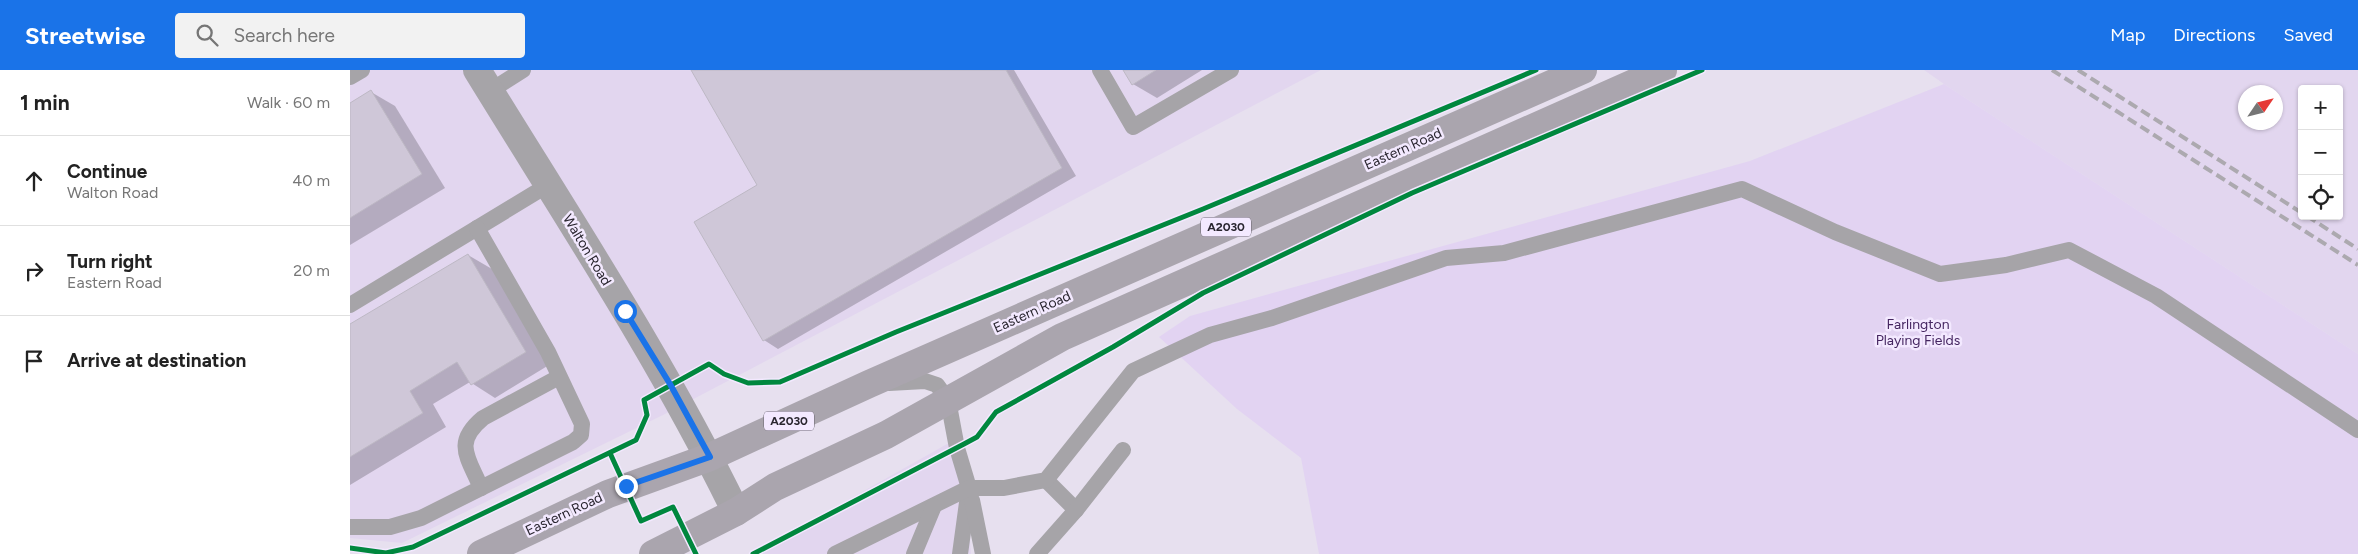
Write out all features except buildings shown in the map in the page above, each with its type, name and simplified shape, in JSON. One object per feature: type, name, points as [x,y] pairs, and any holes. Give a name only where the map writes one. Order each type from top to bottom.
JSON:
[{"type":"main road","name":"Eastern Road","points":[[481,554],[608,494],[710,457],[869,384],[1583,70]]},
{"type":"main road","name":"A2030","points":[[653,554],[736,512],[774,487],[886,434],[1062,337],[1128,306],[1663,70]]},
{"type":"street","name":"Walton Road","points":[[483,80],[670,384],[710,457],[736,512]]},
{"type":"lane","points":[[350,77],[362,70]]},
{"type":"lane","points":[[483,80],[523,70]]},
{"type":"lane","points":[[1100,70],[1134,127],[1231,70]]},
{"type":"lane","points":[[350,305],[548,185]]},
{"type":"lane","points":[[835,554],[969,488],[1004,488],[1046,480],[1133,371],[1210,335],[1272,318],[1446,258],[1504,253],[1742,189],[1834,232],[1940,274],[2006,265],[2069,250],[2156,296],[2358,430]]},
{"type":"lane","points":[[350,527],[390,527],[421,518],[573,442],[581,435],[582,424],[548,352],[477,228]]},
{"type":"lane","points":[[481,488],[464,448],[465,436],[483,418],[559,377]]},
{"type":"lane","points":[[869,384],[925,381],[937,385],[948,400],[957,448],[969,488],[983,554]]},
{"type":"lane","points":[[1037,554],[1076,510],[1123,450]]},
{"type":"lane","points":[[1046,480],[1076,510]]},
{"type":"lane","points":[[960,554],[969,488]]},
{"type":"lane","points":[[914,554],[934,506]]},
{"type":"shaded area","points":[[350,70],[1321,70],[663,415],[402,543],[350,538]]},
{"type":"shaded area","points":[[1924,70],[2358,70],[2358,354],[1944,84]]},
{"type":"shaded area","points":[[963,435],[971,554],[752,554]]},
{"type":"green space","name":"Farlington Playing Fields","points":[[1944,84],[2358,354],[2358,554],[1319,554],[1301,458],[1237,409],[1159,337],[1190,316],[1750,161]]},
{"type":"railway","points":[[2052,70],[2358,265]]},
{"type":"railway","points":[[2078,70],[2298,210]]},
{"type":"railway","points":[[2313,220],[2358,249]]},
{"type":"cycle path","points":[[350,548],[386,553],[413,547],[636,440],[647,415],[644,400],[709,364],[724,374],[748,383],[780,382],[896,332],[1203,209],[1536,70]]},
{"type":"cycle path","points":[[753,554],[977,437],[996,412],[1113,347],[1203,293],[1412,193],[1702,70]]},
{"type":"cycle path","points":[[610,453],[641,521],[673,507],[696,554]]},
{"type":"route","points":[[625,311],[670,384],[710,457],[626,486]]}]
